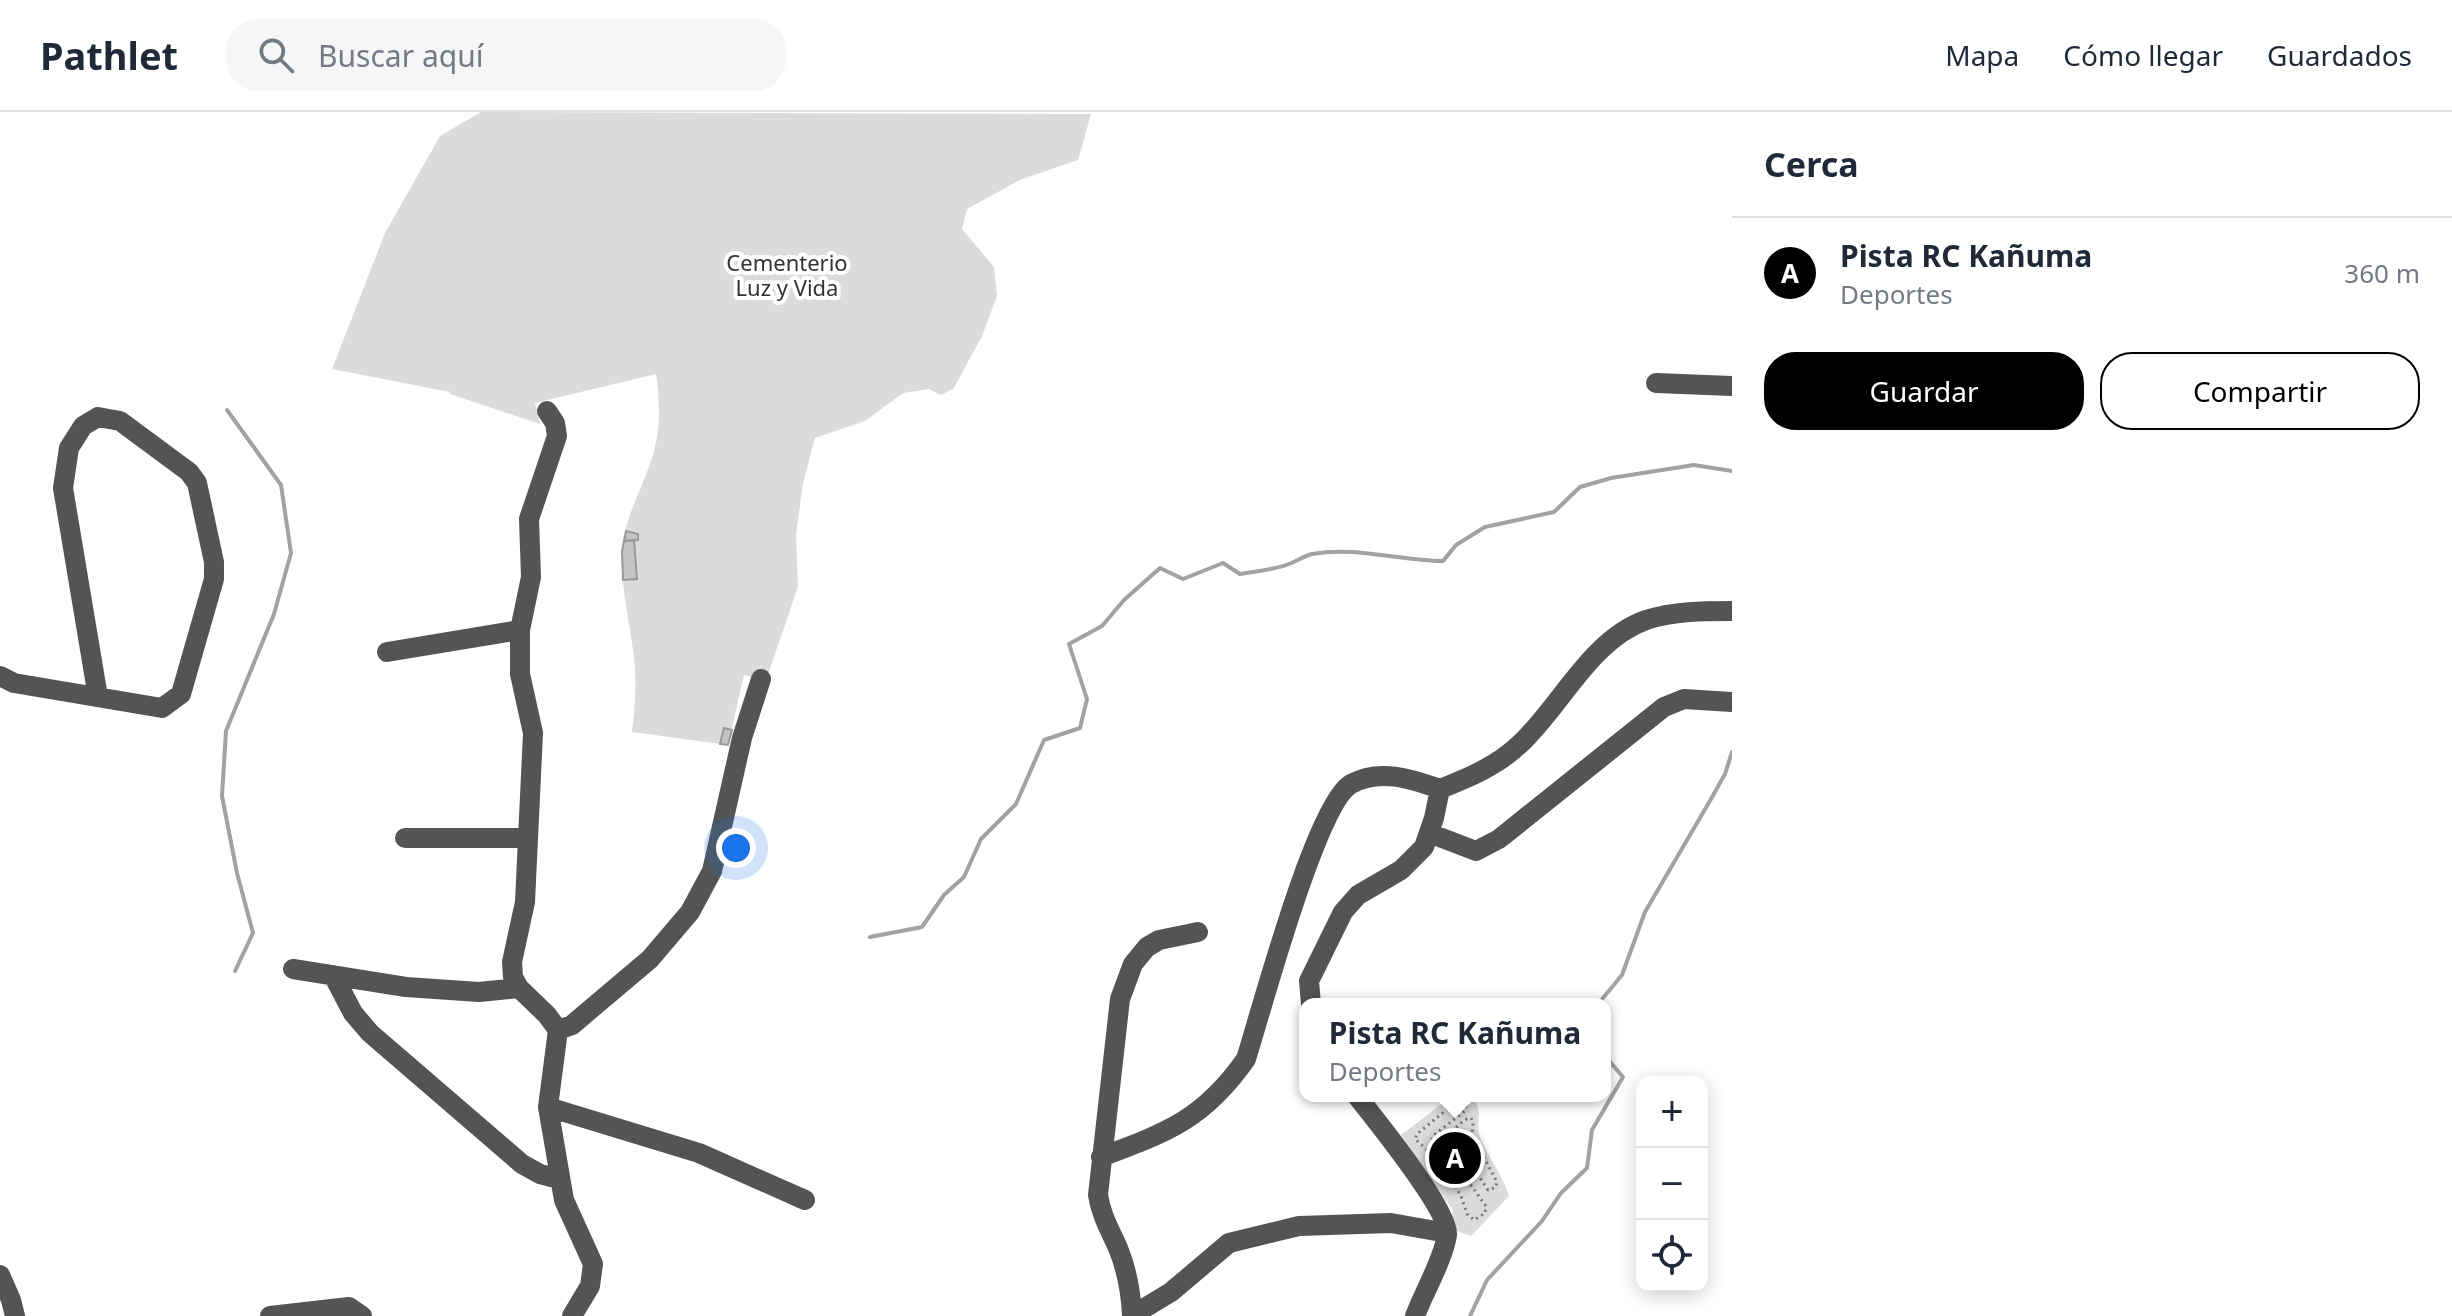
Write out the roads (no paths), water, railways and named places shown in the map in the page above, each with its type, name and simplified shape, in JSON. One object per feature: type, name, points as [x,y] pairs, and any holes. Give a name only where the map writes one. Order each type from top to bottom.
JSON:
[{"type":"street","points":[[1656,383],[1732,386]]},
{"type":"street","points":[[547,411],[555,423],[557,436],[529,519],[531,577],[520,630],[521,684],[533,733],[525,902],[512,962],[513,977],[519,988],[558,1030],[548,1107],[559,1179],[571,1217],[593,1264],[590,1286],[572,1316]]},
{"type":"street","points":[[0,676],[14,683],[162,708],[181,694],[214,579],[214,562],[197,483],[189,472],[120,421],[98,417],[83,426],[69,448],[63,488],[98,697]]},
{"type":"street","points":[[1101,1157],[1168,1131],[1202,1109],[1229,1083],[1246,1059],[1301,879],[1337,798],[1348,786],[1366,777],[1390,776],[1407,777],[1440,789],[1479,773],[1520,745],[1604,645],[1645,621],[1695,611],[1732,611]]},
{"type":"street","points":[[387,652],[520,630]]},
{"type":"street","points":[[558,1030],[572,1025],[650,959],[690,912],[712,871],[742,738],[761,679]]},
{"type":"street","points":[[1429,833],[1476,851],[1499,839],[1664,707],[1684,699],[1732,702]]},
{"type":"street","points":[[1310,998],[1309,981],[1343,912],[1358,895],[1401,870],[1424,847],[1440,789]]},
{"type":"street","points":[[405,838],[528,838]]},
{"type":"street","points":[[1198,932],[1159,940],[1147,947],[1133,964],[1120,999],[1098,1195],[1102,1216],[1128,1279],[1132,1315],[1171,1292],[1229,1243],[1299,1226],[1391,1223],[1447,1233]]},
{"type":"street","points":[[293,969],[406,987],[465,991],[519,988]]},
{"type":"street","points":[[333,975],[353,1013],[370,1033],[522,1164],[540,1174],[559,1179]]},
{"type":"street","points":[[1362,1102],[1442,1215],[1447,1233],[1415,1316]]},
{"type":"street","points":[[548,1107],[699,1153],[805,1200]]},
{"type":"street","points":[[0,1275],[15,1316]]},
{"type":"street","points":[[270,1316],[349,1307],[362,1316]]},
{"type":"waterway","points":[[227,410],[281,485],[291,553],[274,614],[226,731],[222,796],[253,933],[235,971]]},
{"type":"waterway","points":[[870,937],[922,927],[944,895],[964,877],[981,839],[1016,804],[1044,740],[1080,728],[1087,699],[1069,644],[1102,626],[1124,600],[1160,568],[1183,579],[1223,563],[1240,574],[1277,568],[1309,555],[1328,552],[1443,561],[1456,545],[1485,527],[1554,512],[1580,487],[1611,478],[1694,465],[1732,471]]},
{"type":"waterway","points":[[1603,998],[1622,975],[1645,912],[1725,774],[1732,752]]},
{"type":"waterway","points":[[1611,1063],[1623,1077],[1611,1098]]},
{"type":"waterway","points":[[1470,1316],[1487,1280],[1542,1221],[1561,1193],[1587,1168],[1592,1130],[1608,1102]]},
{"type":"place","name":"Pista RC Kañuma","points":[[1455,1158]]},
{"type":"park label","name":"Cementerio Luz y Vida","points":[[787,274]]}]
